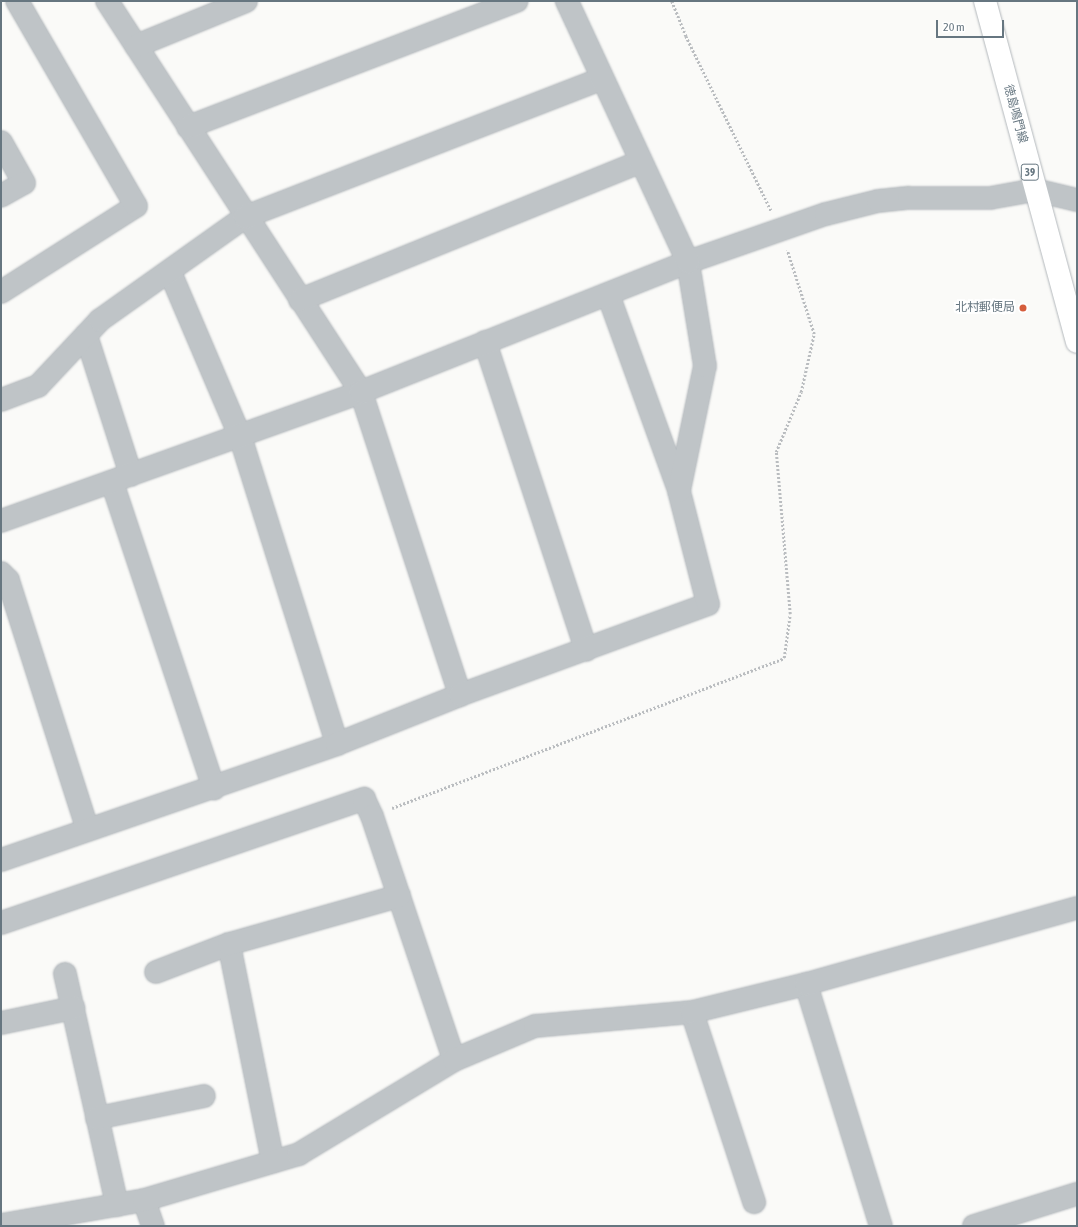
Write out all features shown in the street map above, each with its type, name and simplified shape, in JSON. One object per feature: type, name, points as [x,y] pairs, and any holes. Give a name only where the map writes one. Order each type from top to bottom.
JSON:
[{"type":"main road","name":"徳島鳴門線","points":[[985,1],[1077,342]]},
{"type":"street","points":[[1,292],[136,206],[17,1]]},
{"type":"street","points":[[107,1],[245,217],[361,392],[460,695]]},
{"type":"street","points":[[136,46],[246,1]]},
{"type":"street","points":[[188,127],[517,1]]},
{"type":"street","points":[[567,1],[601,79],[688,262],[705,366],[679,491]]},
{"type":"street","points":[[1,400],[38,386],[100,320],[170,272],[245,217],[601,79]]},
{"type":"street","points":[[1,142],[24,182],[1,196]]},
{"type":"street","points":[[300,300],[640,162]]},
{"type":"street","points":[[1,521],[361,392],[688,262],[846,208],[878,201],[909,198],[990,198],[1035,190],[1077,200]]},
{"type":"street","points":[[170,272],[240,436],[337,744]]},
{"type":"street","points":[[1,860],[214,788],[337,744],[460,695],[708,604],[679,491],[608,294]]},
{"type":"street","points":[[86,335],[121,479],[214,788]]},
{"type":"street","points":[[485,342],[586,650]]},
{"type":"street","points":[[1,573],[8,580],[88,830]]},
{"type":"street","points":[[1,923],[364,799],[372,816],[454,1060]]},
{"type":"street","points":[[156,972],[229,944],[399,896]]},
{"type":"street","points":[[1,1225],[144,1200],[298,1154],[454,1060],[535,1026],[692,1012],[806,984],[1077,908]]},
{"type":"street","points":[[229,944],[273,1162]]},
{"type":"street","points":[[65,974],[117,1205]]},
{"type":"street","points":[[806,984],[881,1226]]},
{"type":"street","points":[[1,1023],[73,1008]]},
{"type":"street","points":[[692,1012],[754,1202]]},
{"type":"street","points":[[97,1118],[204,1096]]},
{"type":"street","points":[[974,1226],[1077,1194]]},
{"type":"street","points":[[144,1200],[153,1226]]},
{"type":"place","name":"北村郵便局","points":[[1023,308]]}]
